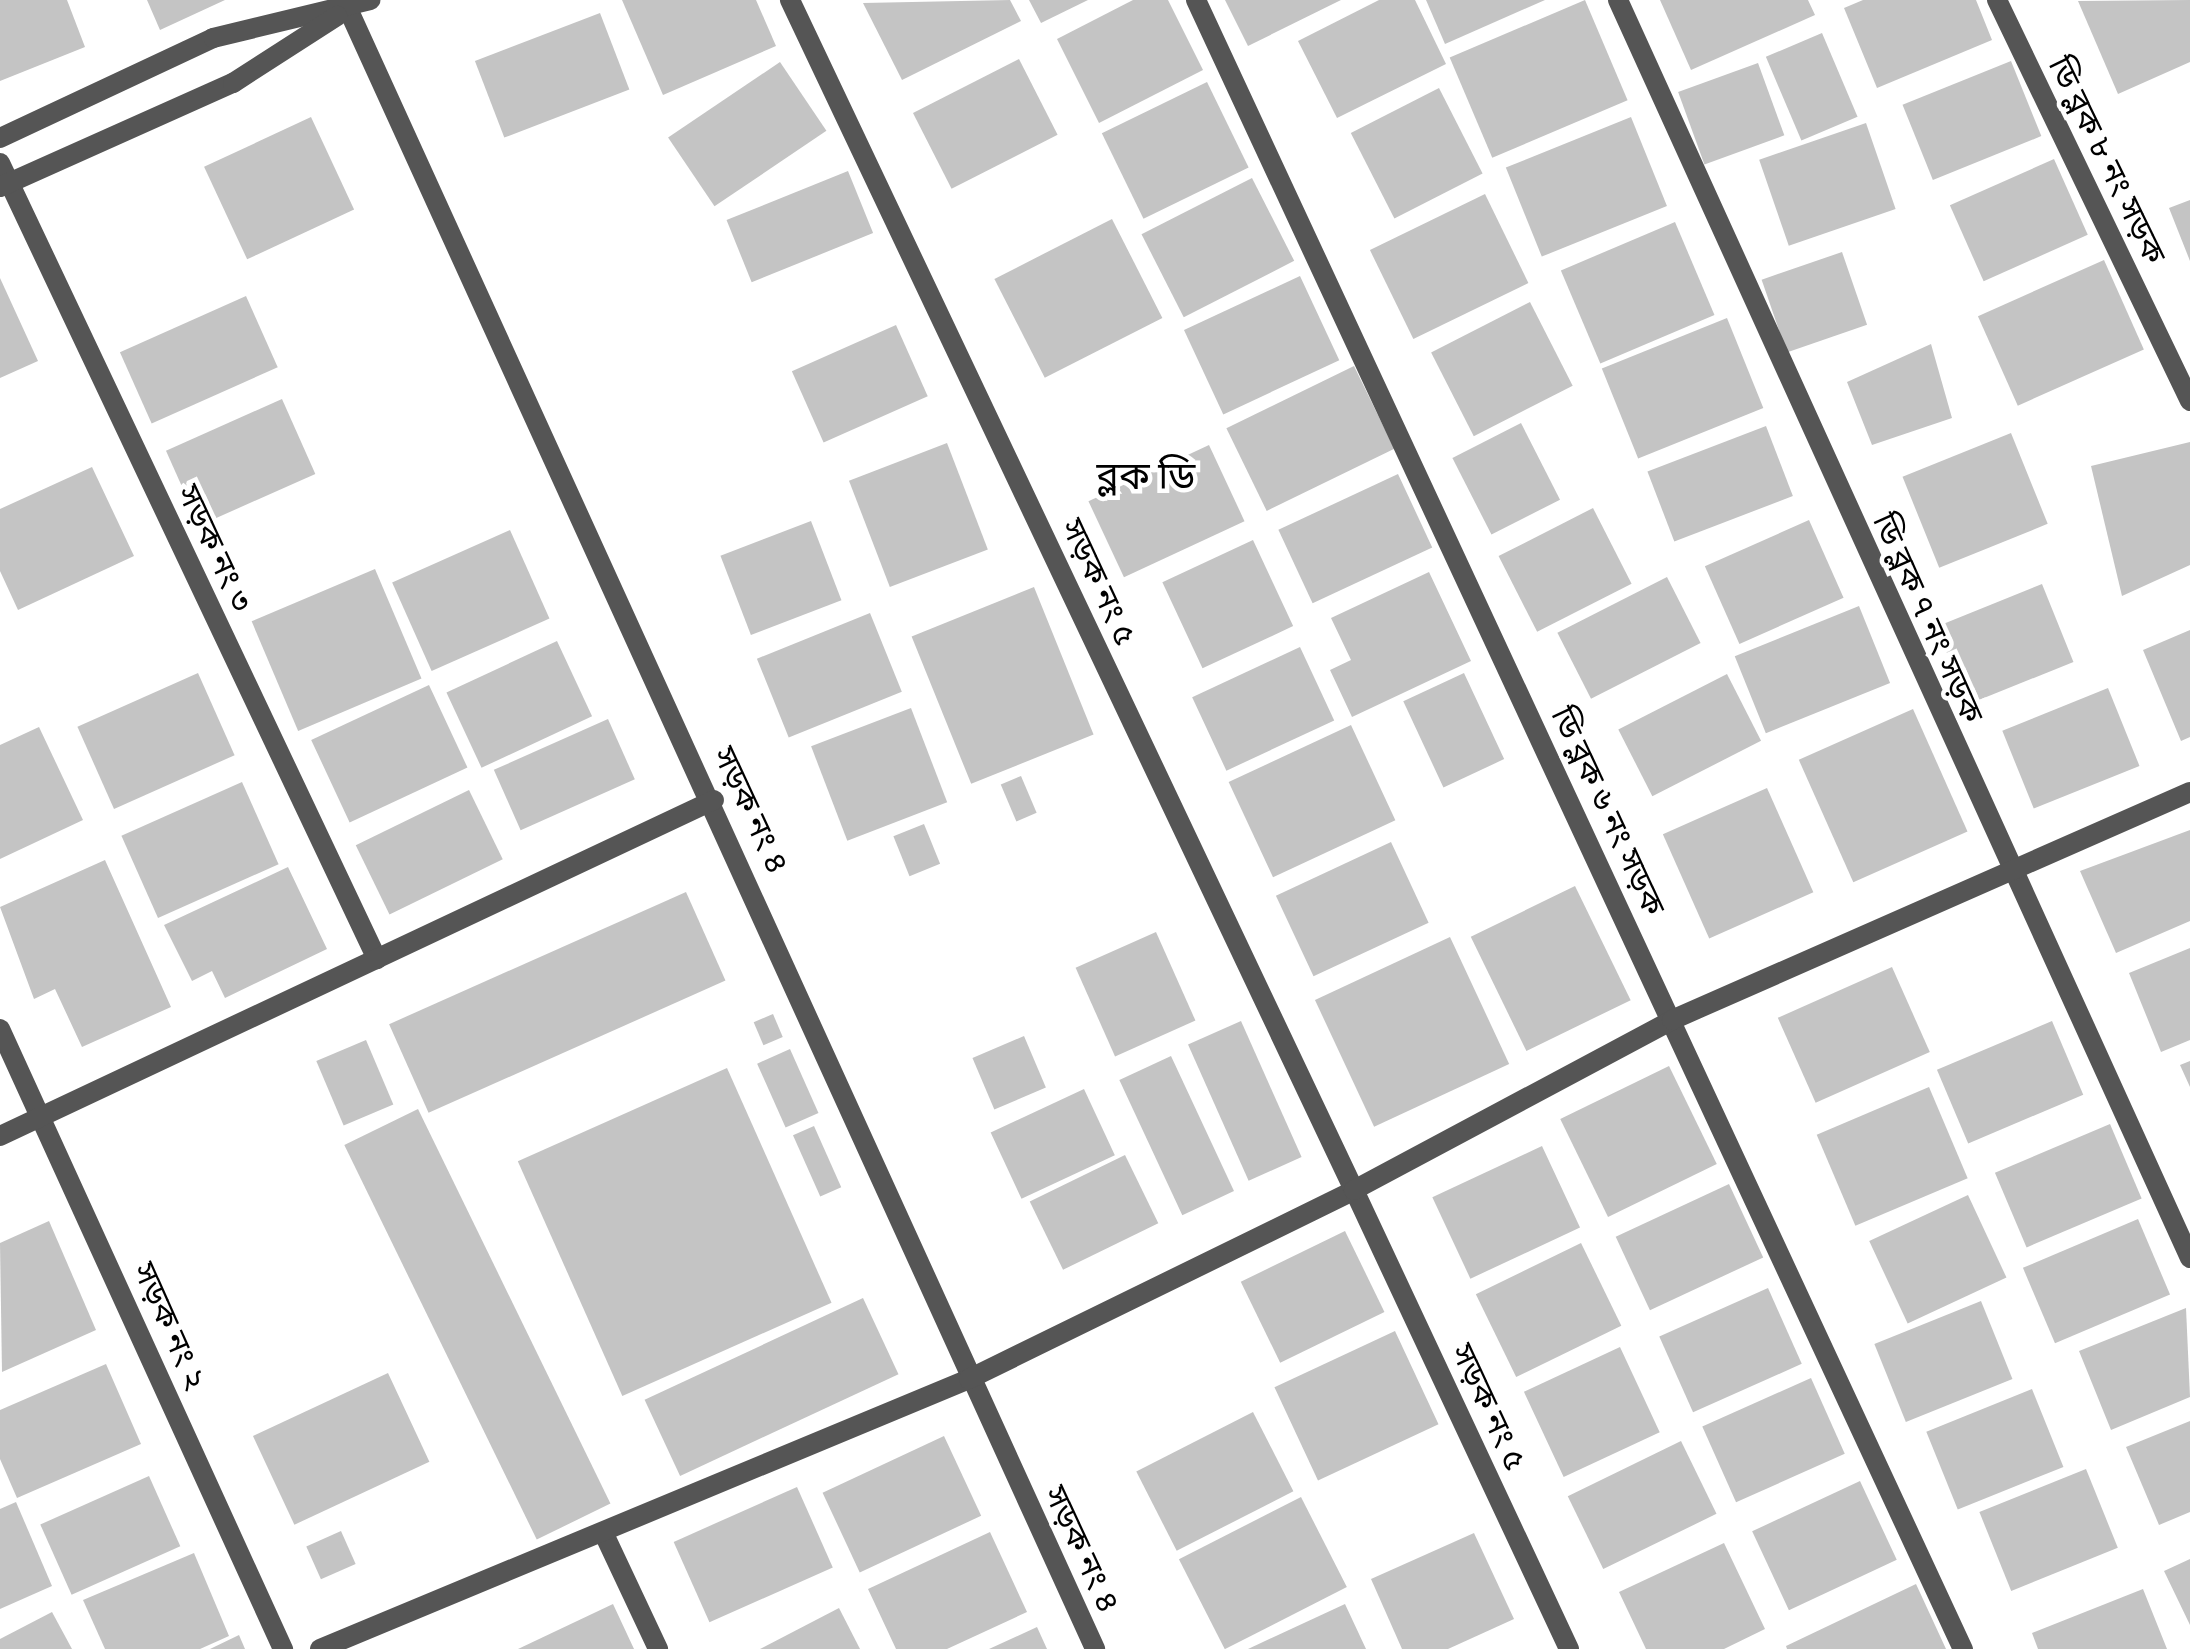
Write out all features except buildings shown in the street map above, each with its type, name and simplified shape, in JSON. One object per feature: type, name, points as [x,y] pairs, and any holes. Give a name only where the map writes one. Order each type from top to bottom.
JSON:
[{"type":"street","points":[[0,138],[213,38],[370,0]]},
{"type":"street","name":"সড়ক নং ৫","points":[[790,0],[1568,1649]]},
{"type":"street","name":"ডি ব্লক ৬ নং সড়ক","points":[[1196,0],[1963,1649]]},
{"type":"street","name":"ডি ব্লক ৭ নং সড়ক","points":[[1618,0],[2010,874],[2190,1258]]},
{"type":"street","name":"ডি ব্লক ৮ নং সড়ক","points":[[1997,0],[2190,401]]},
{"type":"street","points":[[3,177],[233,83],[346,4]]},
{"type":"street","name":"সড়ক নং ৪","points":[[346,4],[714,800],[970,1379],[1095,1649]]},
{"type":"street","name":"সড়ক নং ৩","points":[[3,177],[376,959]]},
{"type":"street","points":[[320,1649],[970,1379],[1354,1190],[1672,1020],[2190,792]]},
{"type":"street","points":[[0,1136],[714,800]]},
{"type":"street","name":"সড়ক নং ২","points":[[0,1029],[283,1649]]},
{"type":"street","points":[[604,1534],[658,1649]]},
{"type":"district","name":"ব্লক ডি","points":[[1146,476]]}]
